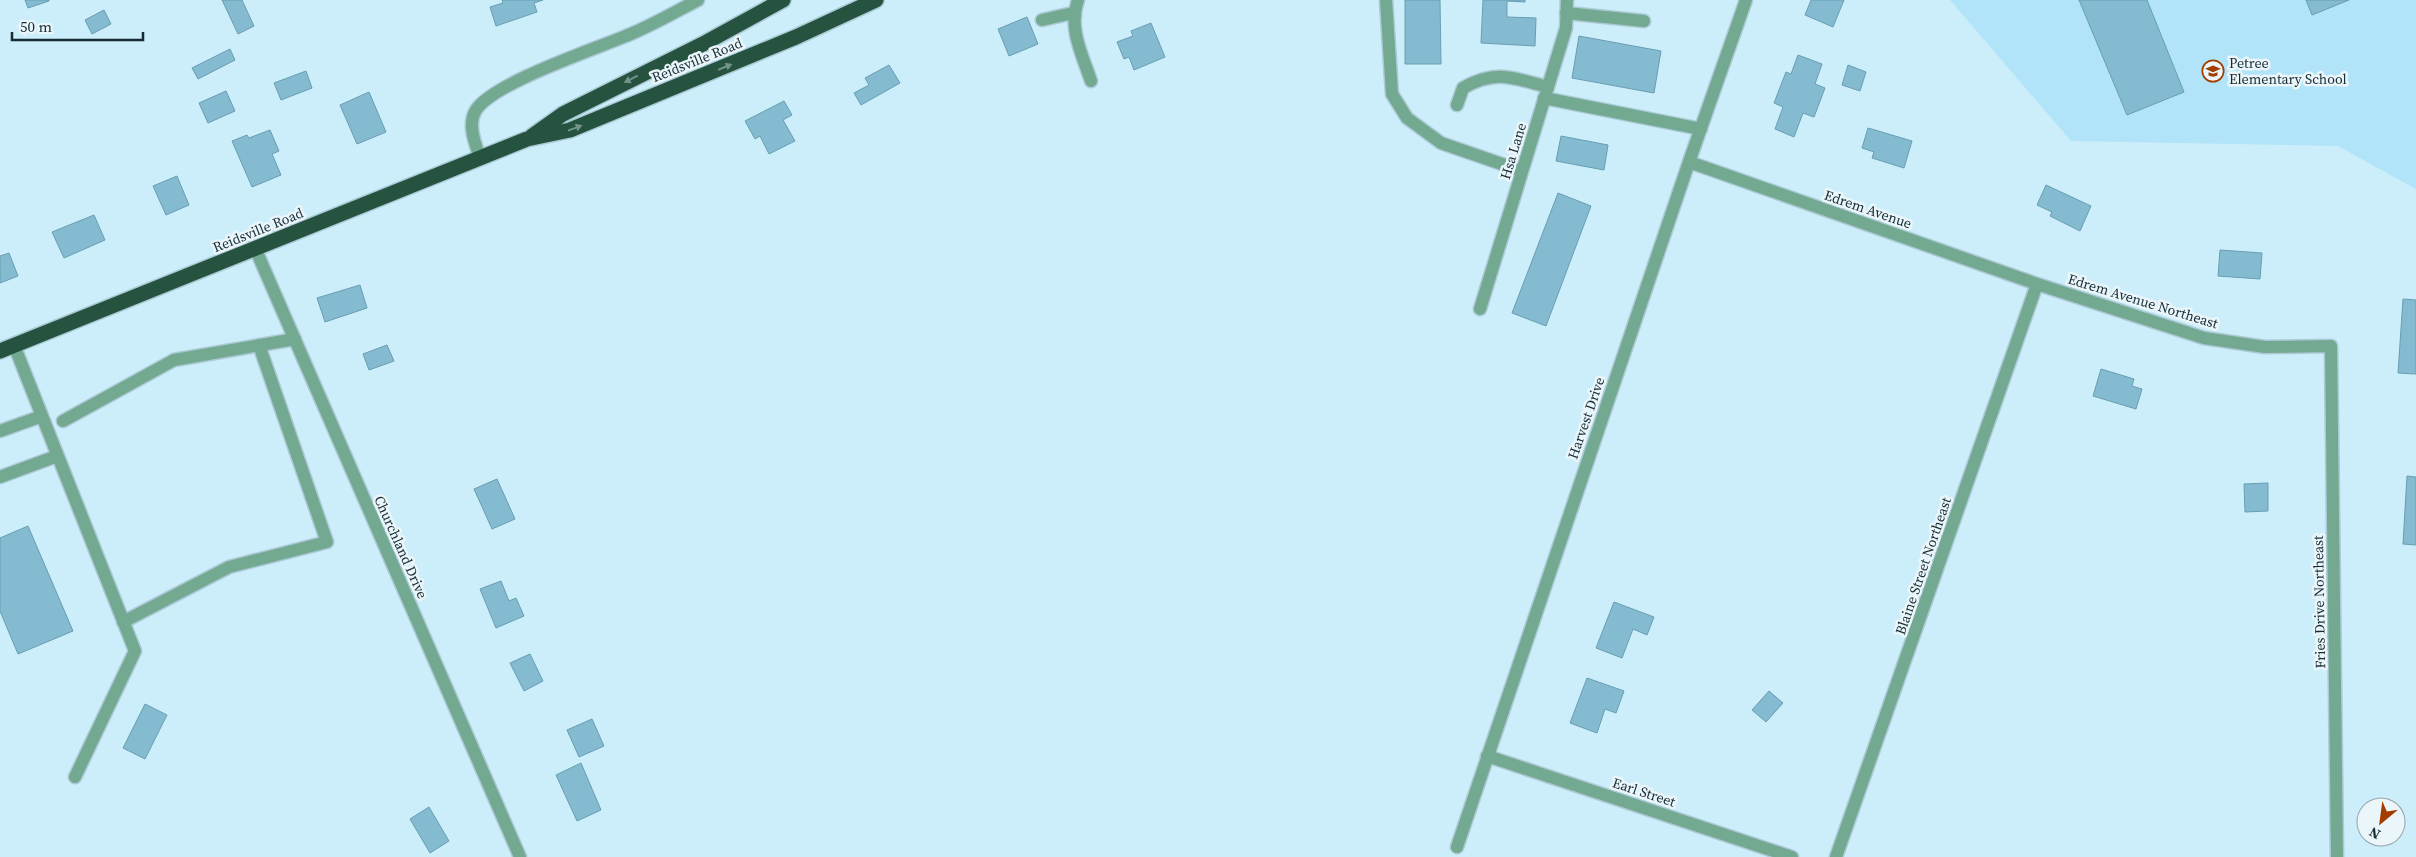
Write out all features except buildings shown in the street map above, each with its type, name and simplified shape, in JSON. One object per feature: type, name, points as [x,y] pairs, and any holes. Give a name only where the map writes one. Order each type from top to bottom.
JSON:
[{"type":"highway","name":"Reidsville Road","points":[[527,139],[563,114],[703,44],[783,0]]},
{"type":"highway","name":"Reidsville Road","points":[[0,350],[527,139],[570,130],[796,37],[876,0]]},
{"type":"street","points":[[480,158],[473,137],[472,125],[475,111],[486,98],[512,84],[634,32],[698,0]]},
{"type":"street","points":[[1078,0],[1073,13],[1074,28],[1092,80]]},
{"type":"street","points":[[1386,0],[1392,94],[1407,118],[1441,144],[1522,171]]},
{"type":"street","name":"Hsa Lane","points":[[1480,309],[1566,28],[1567,0]]},
{"type":"street","name":"Harvest Drive","points":[[1457,847],[1689,162],[1746,0]]},
{"type":"street","points":[[1042,20],[1073,13]]},
{"type":"street","points":[[1566,14],[1644,21]]},
{"type":"street","points":[[1457,105],[1463,88],[1476,81],[1501,75],[1546,92],[1701,129]]},
{"type":"street","name":"Edrem Avenue","points":[[1689,162],[2037,284]]},
{"type":"street","name":"Churchland Drive","points":[[255,248],[520,857]]},
{"type":"street","name":"Edrem Avenue Northeast","points":[[2037,284],[2204,338],[2265,347],[2331,346]]},
{"type":"street","name":"Blaine Street Northeast","points":[[1836,857],[2037,284]]},
{"type":"street","points":[[63,421],[174,360],[295,339]]},
{"type":"street","points":[[14,345],[135,652],[75,777]]},
{"type":"street","points":[[123,622],[229,567],[326,542],[259,345]]},
{"type":"street","name":"Fries Drive Northeast","points":[[2331,346],[2337,857]]},
{"type":"street","points":[[0,431],[42,416]]},
{"type":"street","points":[[0,477],[58,456]]},
{"type":"street","name":"Earl Street","points":[[1487,756],[1792,857]]},
{"type":"shaded area","name":"Petree Elementary School","points":[[1950,0],[2416,0],[2416,189],[2338,146],[2071,141]]},
{"type":"place","name":"Petree Elementary School","points":[[2213,71]]}]
